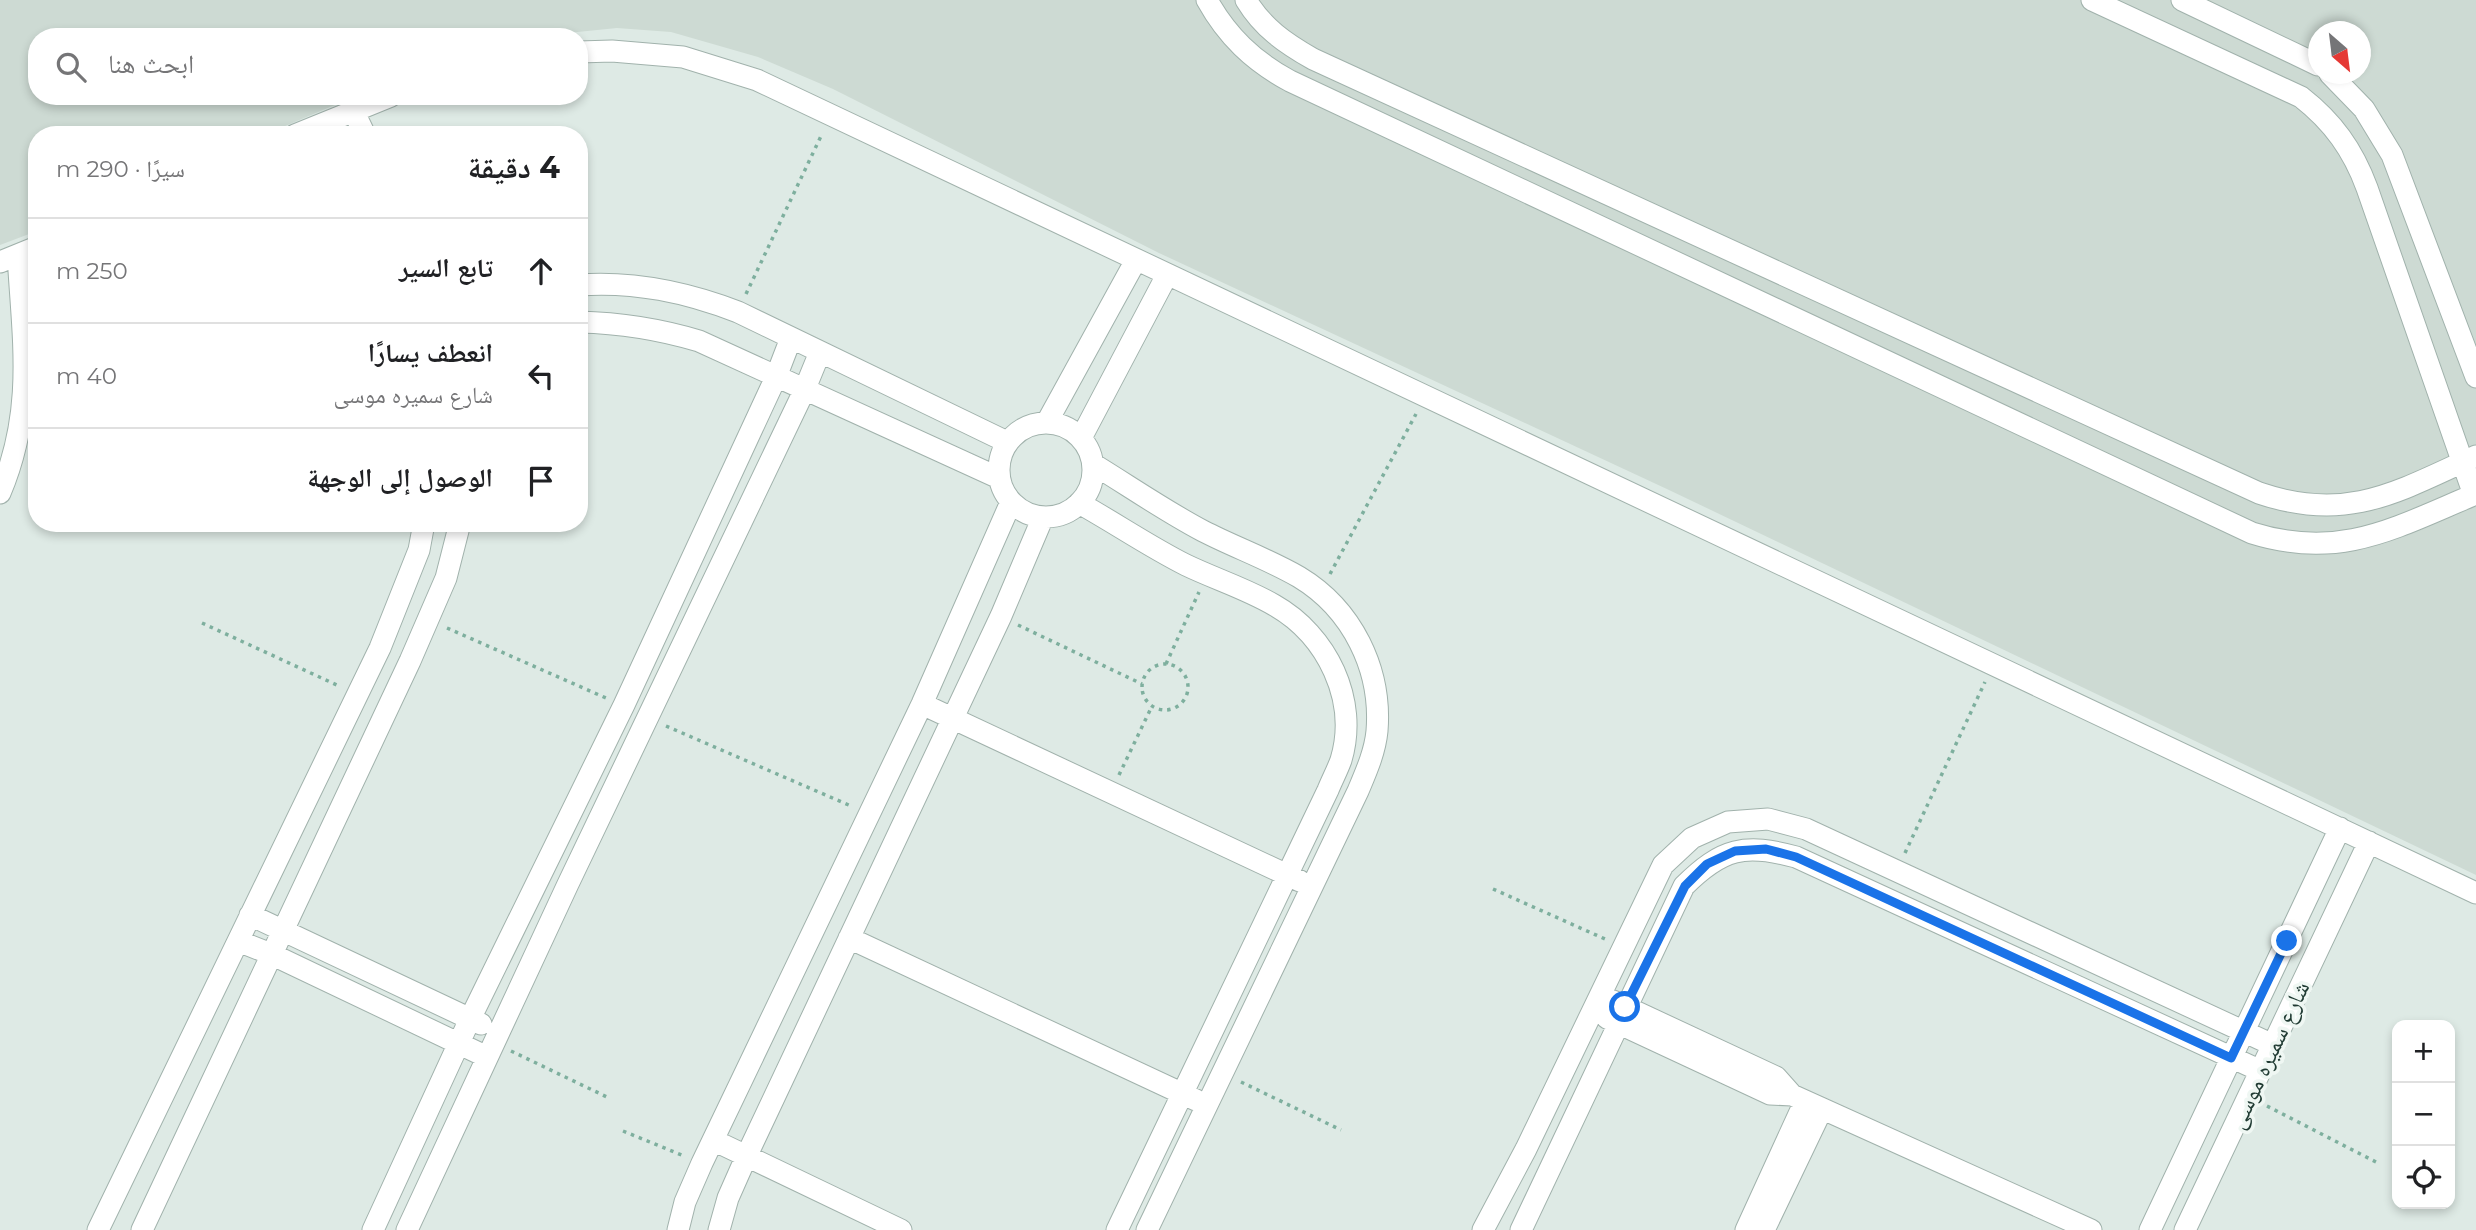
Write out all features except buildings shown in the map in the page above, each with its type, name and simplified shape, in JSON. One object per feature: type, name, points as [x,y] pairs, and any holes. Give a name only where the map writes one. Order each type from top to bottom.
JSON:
[{"type":"street","points":[[1207,0],[1228,33],[1272,72],[2252,533],[2282,541],[2312,544],[2354,541],[2384,532],[2475,494],[2469,459],[2367,188],[2342,137],[2301,97],[2092,0]]},
{"type":"street","points":[[1246,0],[1284,43],[1313,59],[2259,492],[2302,504],[2346,505],[2388,496],[2469,459]]},
{"type":"street","points":[[2182,0],[2308,60]]},
{"type":"street","points":[[588,52],[683,57],[757,80],[2476,893]]},
{"type":"street","points":[[2340,84],[2364,109],[2392,155],[2476,377]]},
{"type":"street","points":[[328,126],[367,105]]},
{"type":"street","points":[[354,110],[361,126]]},
{"type":"street","points":[[0,493],[18,440],[26,382],[18,255]]},
{"type":"street","points":[[1047,422],[1136,260]]},
{"type":"street","points":[[1081,438],[1167,275]]},
{"type":"street","points":[[588,285],[637,285],[705,299],[738,312],[1007,442]]},
{"type":"street","points":[[588,322],[631,324],[699,341],[999,478]]},
{"type":"street","points":[[373,1230],[470,1019],[624,705],[776,377],[791,338]]},
{"type":"street","points":[[407,1230],[804,391],[820,352]]},
{"type":"street","points":[[1047,422],[1071,430],[1081,438],[1089,450],[1093,464],[1088,492],[1079,503],[1061,514],[1043,517],[1020,510],[1011,502],[1003,491],[999,478],[1001,453],[1018,431],[1032,424],[1047,422]]},
{"type":"street","points":[[1093,464],[1200,530],[1298,577],[1320,592],[1342,614],[1360,640],[1371,670],[1377,701],[1377,732],[1370,763],[1147,1230]]},
{"type":"street","points":[[678,1230],[685,1202],[702,1163],[922,704],[1011,502]]},
{"type":"street","points":[[1079,503],[1184,564],[1273,604],[1296,619],[1329,659],[1342,691],[1346,725],[1341,759],[1288,876],[1117,1230]]},
{"type":"street","points":[[719,1230],[728,1198],[747,1155],[1001,616],[1043,517]]},
{"type":"street","points":[[98,1230],[357,694],[400,601],[419,550],[422,532]]},
{"type":"street","points":[[142,1230],[428,620],[446,578],[458,532]]},
{"type":"street","points":[[922,704],[1313,887]]},
{"type":"street","points":[[1483,1230],[1526,1149],[1662,865],[1692,838],[1728,822],[1768,819],[1807,829],[2273,1045]]},
{"type":"street","name":"شارع سميره موسى","points":[[2150,1230],[2340,828]]},
{"type":"street","name":"شارع سميره موسى","points":[[2185,1230],[2370,842]]},
{"type":"street","points":[[1521,1230],[1621,1015],[1685,886],[1707,864],[1735,851],[1766,849],[1796,857],[2261,1072]]},
{"type":"street","points":[[250,915],[470,1019],[493,1044]]},
{"type":"street","points":[[849,938],[1207,1106]]},
{"type":"street","points":[[238,940],[459,1043],[493,1044]]},
{"type":"street","points":[[779,1003],[811,1018]]},
{"type":"street","points":[[1596,1003],[1770,1094],[1806,1102],[2091,1230]]},
{"type":"street","points":[[1746,1230],[1806,1102]]},
{"type":"street","points":[[1764,1230],[1806,1102]]},
{"type":"street","points":[[713,1140],[901,1230]]},
{"type":"path","points":[[738,312],[831,116]]},
{"type":"path","points":[[1320,592],[1426,397]]},
{"type":"path","points":[[1166,664],[1207,574]]},
{"type":"path","points":[[1001,616],[1142,684]]},
{"type":"path","points":[[428,620],[624,705]]},
{"type":"path","points":[[202,623],[357,694]]},
{"type":"path","points":[[1166,664],[1182,670],[1187,677],[1188,693],[1173,709],[1166,710],[1153,706],[1146,699],[1142,684],[1152,668],[1166,664]]},
{"type":"path","points":[[1897,871],[1993,664]]},
{"type":"path","points":[[1110,792],[1153,706]]},
{"type":"path","points":[[649,718],[869,814]]},
{"type":"path","points":[[1493,889],[1623,947]]},
{"type":"path","points":[[493,1044],[609,1098]]},
{"type":"path","points":[[1223,1073],[1341,1130]]},
{"type":"path","points":[[2249,1097],[2376,1162]]},
{"type":"path","points":[[622,1131],[702,1163]]},
{"type":"shaded area","points":[[0,0],[2476,0],[2476,875],[1669,490],[1159,253],[833,89],[758,57],[671,32],[617,28],[588,31],[588,28],[28,28],[28,105],[335,105],[285,126],[28,126],[28,234],[0,245]]},
{"type":"route","points":[[1625,1007],[1685,886],[1707,864],[1735,851],[1766,849],[1796,857],[2231,1058],[2287,941]]}]
